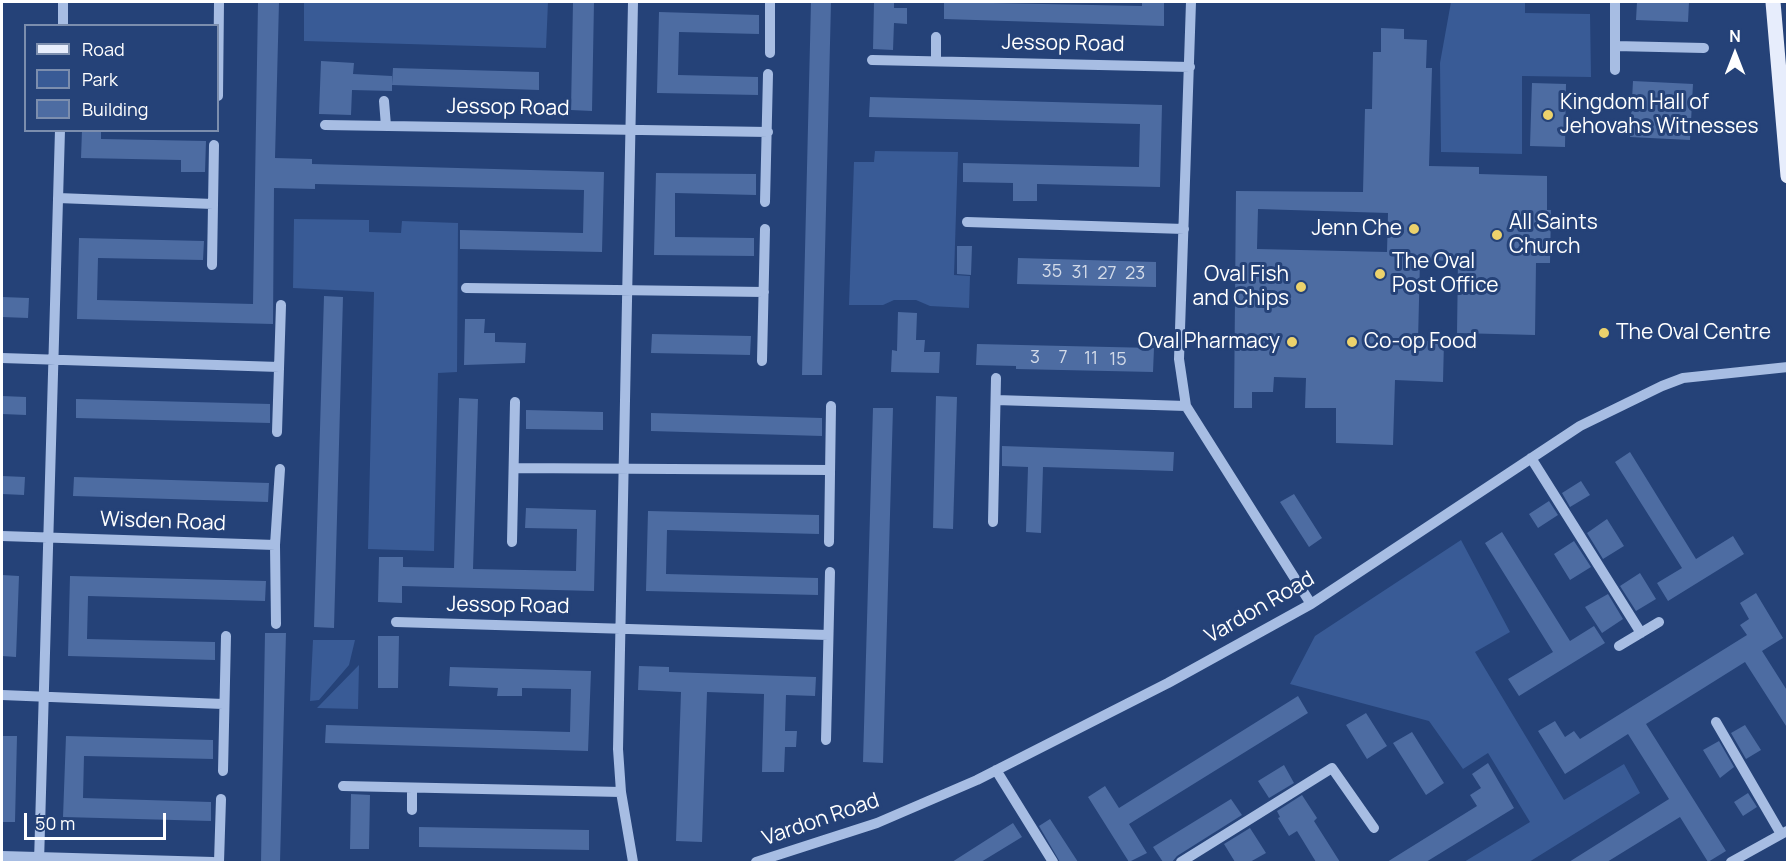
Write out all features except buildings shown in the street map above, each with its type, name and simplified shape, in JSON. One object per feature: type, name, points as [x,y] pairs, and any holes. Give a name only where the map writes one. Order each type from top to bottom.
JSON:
[{"type":"main road","points":[[1773,2],[1788,176]]},
{"type":"street","points":[[63,2],[63,24]]},
{"type":"street","points":[[218,24],[219,2]]},
{"type":"street","points":[[633,2],[618,748],[621,792],[633,862]]},
{"type":"street","points":[[770,2],[770,53]]},
{"type":"street","points":[[1191,2],[1179,359],[1186,406],[1311,604]]},
{"type":"street","points":[[1615,2],[1615,70]]},
{"type":"street","points":[[936,37],[936,60]]},
{"type":"street","points":[[1615,46],[1704,48]]},
{"type":"street","name":"Jessop Road","points":[[872,60],[1190,66]]},
{"type":"street","points":[[765,202],[768,74]]},
{"type":"street","points":[[384,101],[386,126]]},
{"type":"street","name":"Jessop Road","points":[[326,125],[768,132]]},
{"type":"street","points":[[39,860],[60,132]]},
{"type":"street","points":[[212,265],[214,145]]},
{"type":"street","points":[[58,198],[213,204]]},
{"type":"street","points":[[967,222],[1184,229]]},
{"type":"street","points":[[762,361],[765,229]]},
{"type":"street","points":[[466,288],[764,292]]},
{"type":"street","points":[[277,432],[281,305]]},
{"type":"street","points":[[2,358],[279,367]]},
{"type":"street","name":"Vardon Road","points":[[756,862],[877,823],[996,770],[1168,683],[1311,604],[1580,426],[1683,378],[1788,367]]},
{"type":"street","points":[[993,522],[996,378]]},
{"type":"street","points":[[996,400],[1186,406]]},
{"type":"street","points":[[512,543],[515,402]]},
{"type":"street","points":[[829,542],[831,406]]},
{"type":"street","points":[[1531,458],[1641,633]]},
{"type":"street","points":[[514,468],[829,470]]},
{"type":"street","points":[[276,624],[275,545],[280,469]]},
{"type":"street","name":"Wisden Road","points":[[2,536],[275,545]]},
{"type":"street","points":[[826,740],[830,572]]},
{"type":"street","points":[[1620,646],[1659,621]]},
{"type":"street","name":"Jessop Road","points":[[396,622],[828,635]]},
{"type":"street","points":[[223,771],[226,636]]},
{"type":"street","points":[[2,695],[224,704]]},
{"type":"street","points":[[1716,722],[1784,832],[1731,862]]},
{"type":"street","points":[[1181,862],[1332,768],[1374,828]]},
{"type":"street","points":[[996,770],[1053,862]]},
{"type":"street","points":[[343,786],[621,792]]},
{"type":"street","points":[[412,788],[412,810]]},
{"type":"street","points":[[219,862],[221,798]]},
{"type":"street","points":[[2,856],[39,860],[213,862]]},
{"type":"green space","points":[[304,2],[548,2],[546,48],[304,41]]},
{"type":"green space","points":[[1451,2],[1525,2],[1525,13],[1590,14],[1591,77],[1522,76],[1522,154],[1441,152],[1440,63]]},
{"type":"green space","points":[[875,151],[958,152],[954,275],[970,276],[969,308],[930,306],[916,300],[894,300],[883,305],[849,305],[854,162],[874,162]]},
{"type":"green space","points":[[294,219],[369,220],[369,232],[401,233],[402,221],[458,223],[457,372],[438,373],[434,551],[368,549],[374,292],[293,288]]},
{"type":"green space","points":[[1461,540],[1510,632],[1475,652],[1564,800],[1624,764],[1640,793],[1529,862],[1464,862],[1530,822],[1488,753],[1463,769],[1429,721],[1290,684],[1315,636]]},
{"type":"green space","points":[[313,640],[355,640],[349,665],[319,700],[310,701]]},
{"type":"green space","points":[[359,665],[358,709],[317,708]]},
{"type":"place","name":"Kingdom Hall of Jehovahs Witnesses","points":[[1548,115]]},
{"type":"place","name":"Jenn Che","points":[[1414,229]]},
{"type":"place","name":"All Saints Church","points":[[1497,235]]},
{"type":"place","name":"The Oval Post Office","points":[[1380,274]]},
{"type":"place","name":"Oval Fish and Chips","points":[[1301,287]]},
{"type":"place","name":"The Oval Centre","points":[[1604,333]]},
{"type":"place","name":"Oval Pharmacy","points":[[1292,342]]},
{"type":"place","name":"Co-op Food","points":[[1352,342]]}]
